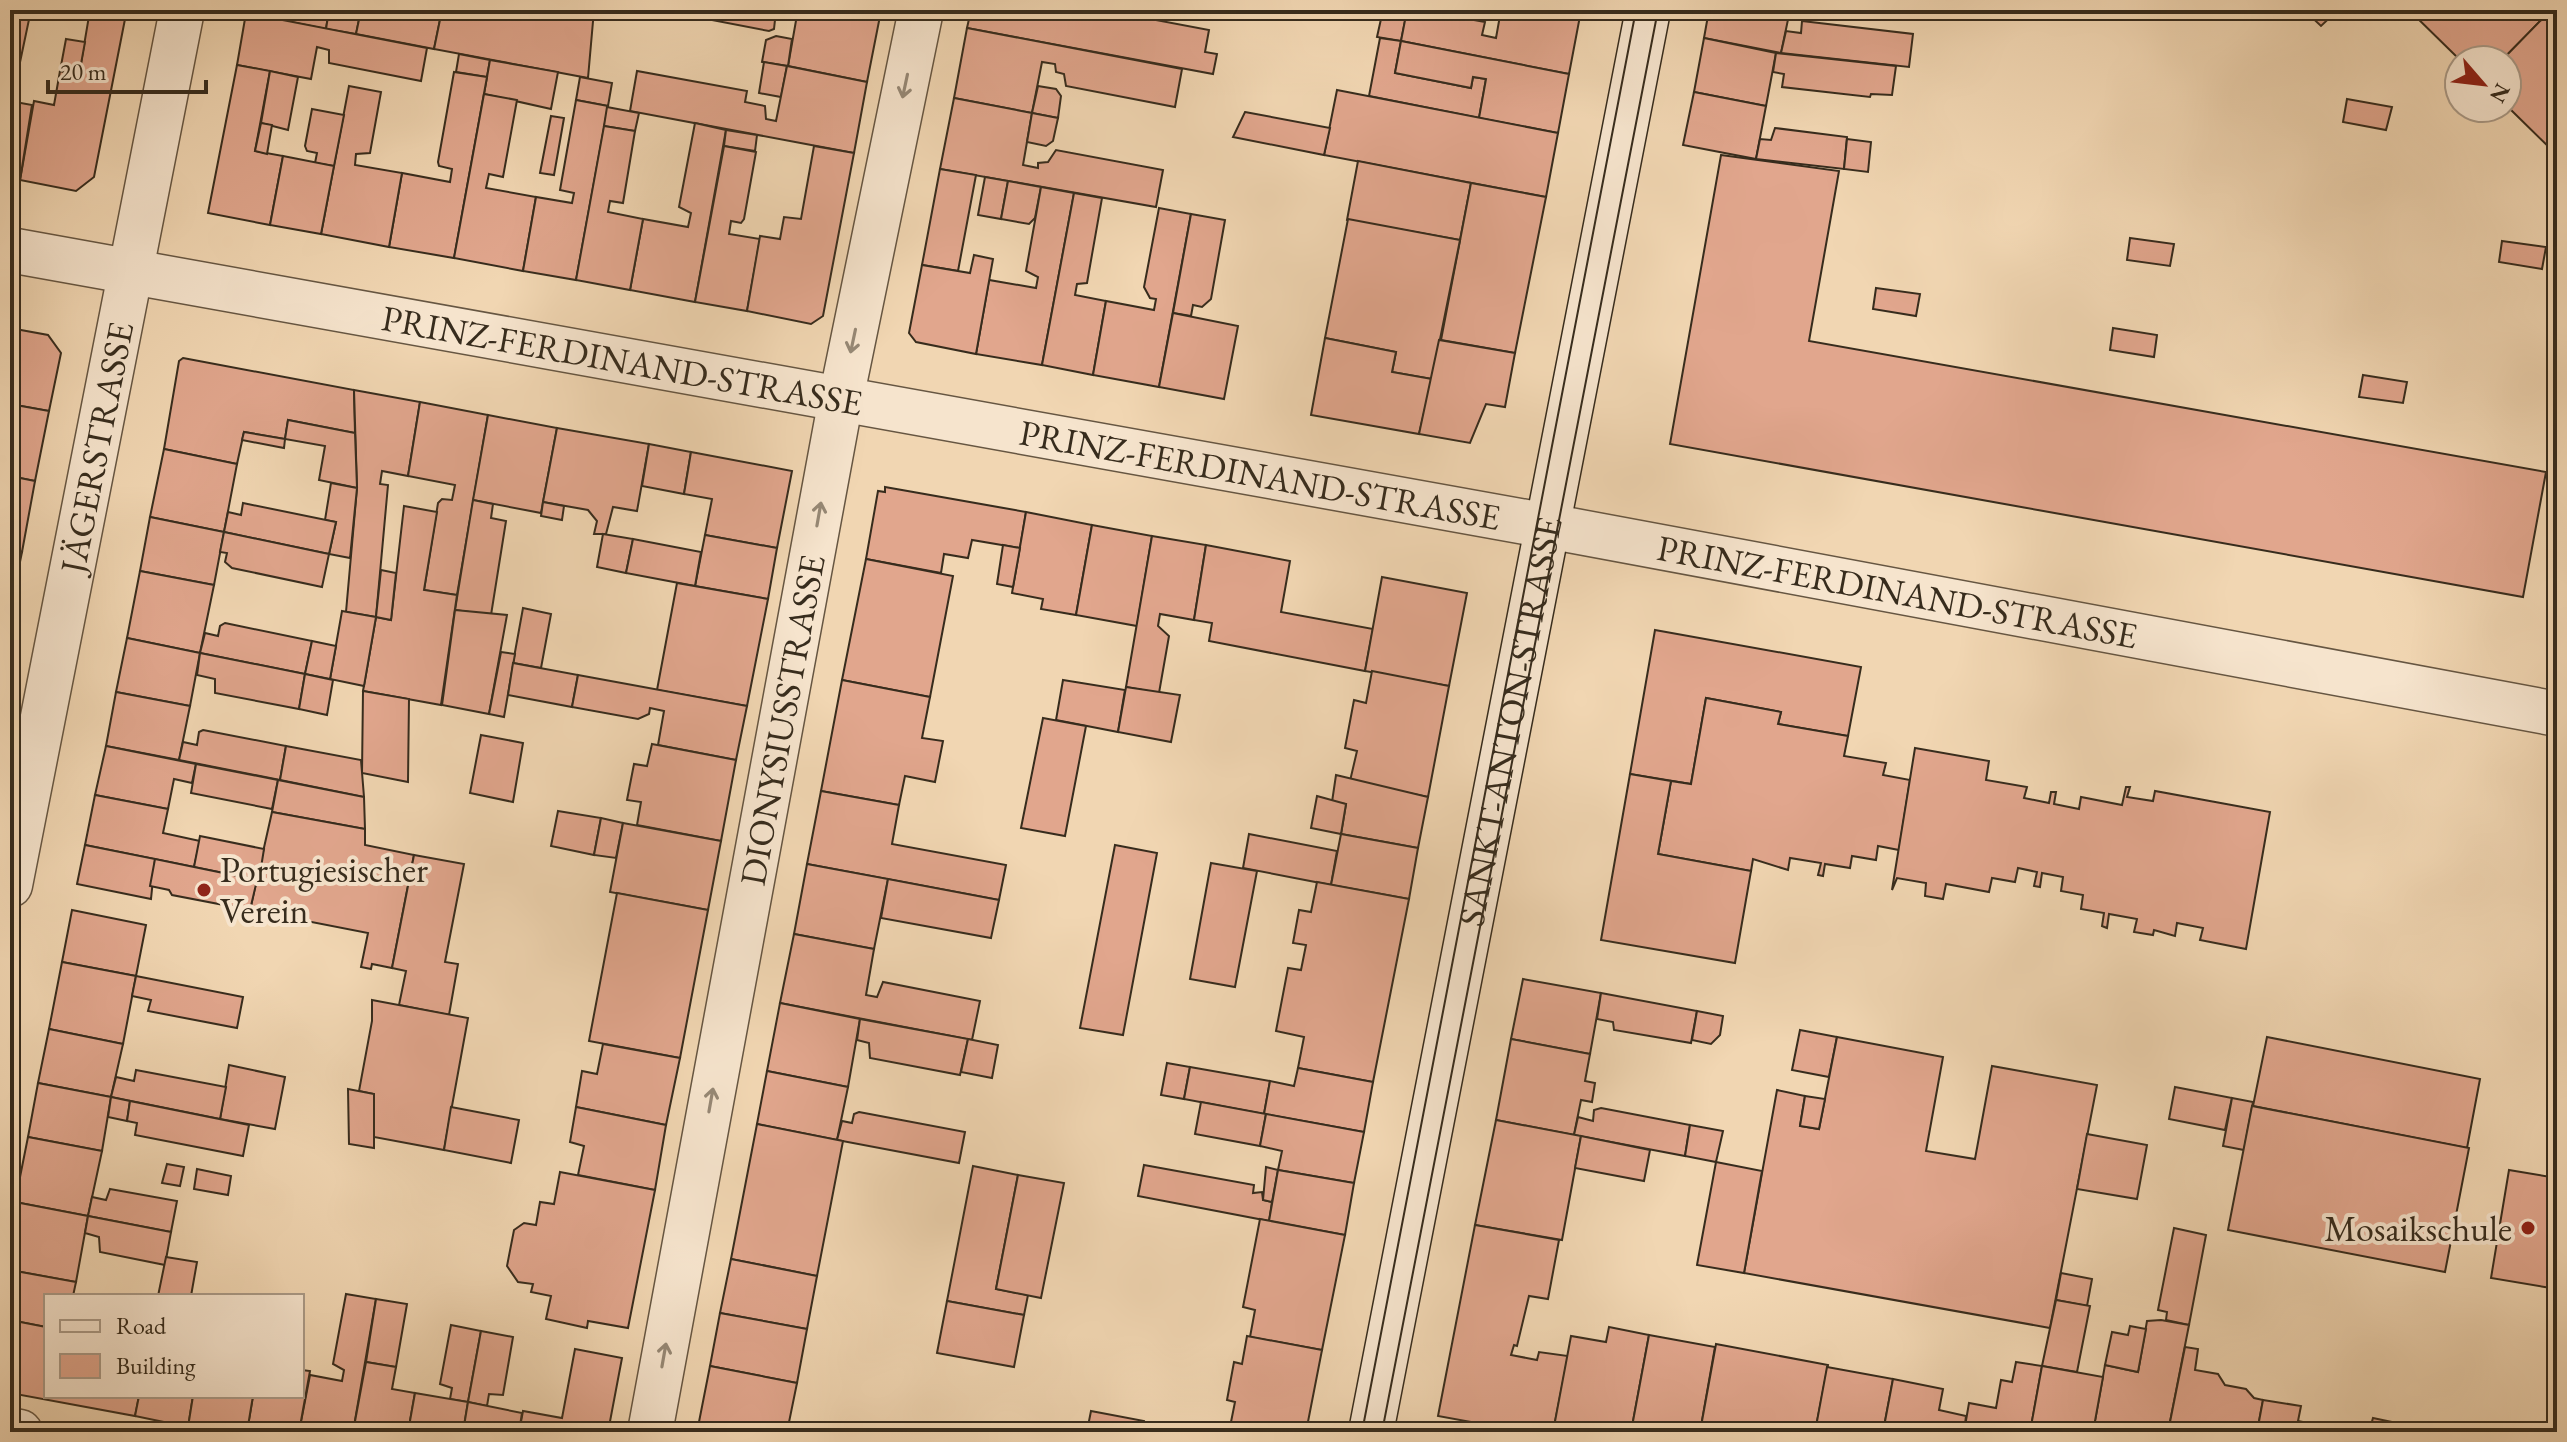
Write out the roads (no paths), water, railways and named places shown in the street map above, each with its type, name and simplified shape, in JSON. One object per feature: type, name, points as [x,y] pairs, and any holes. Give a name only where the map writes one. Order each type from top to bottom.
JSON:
[{"type":"street","name":"JÄGERSTRASSE","points":[[10,885],[182,10]]},
{"type":"street","name":"DIONYSIUSSTRASSE","points":[[650,1432],[841,399],[921,10]]},
{"type":"street","name":"SANKT-ANTON-STRASSE","points":[[1379,1431],[1648,10]]},
{"type":"street","name":"PRINZ-FERDINAND-STRASSE","points":[[10,250],[1548,526],[2557,714]]},
{"type":"street","points":[[10,1430],[20,1432]]},
{"type":"tram line","points":[[1362,1432],[1636,10]]},
{"type":"tram line","points":[[1382,1432],[1658,10]]},
{"type":"place","name":"Portugiesischer Verein","points":[[204,890]]},
{"type":"place","name":"Mosaikschule","points":[[2528,1228]]}]
